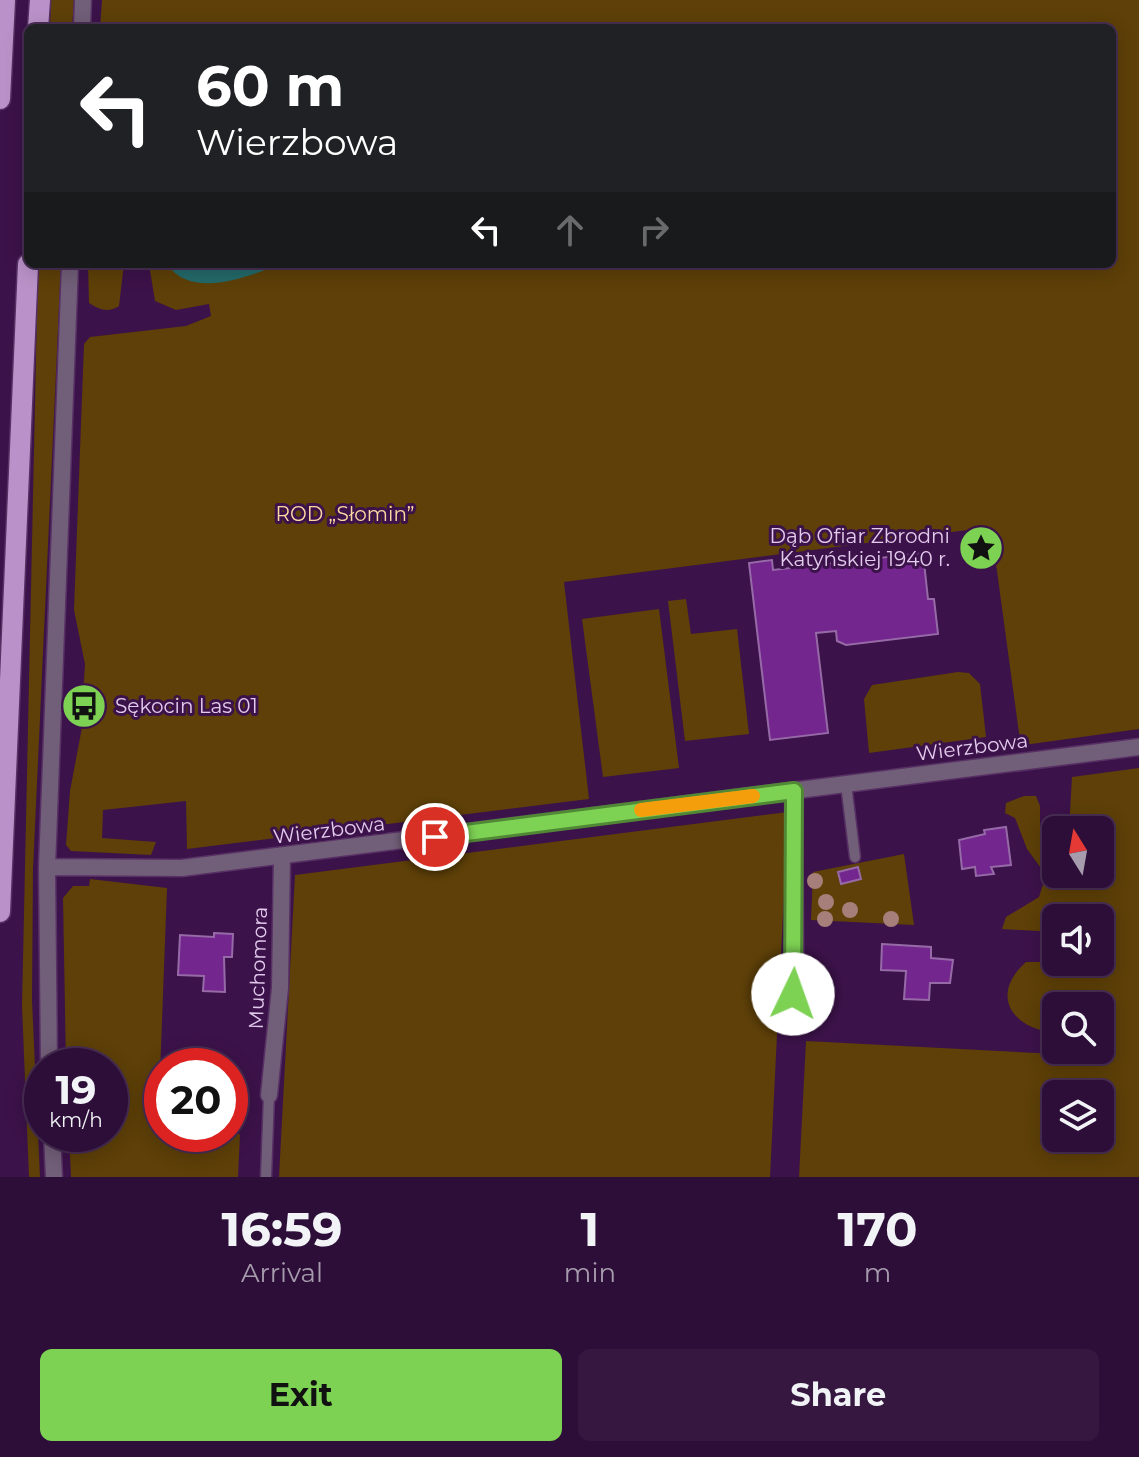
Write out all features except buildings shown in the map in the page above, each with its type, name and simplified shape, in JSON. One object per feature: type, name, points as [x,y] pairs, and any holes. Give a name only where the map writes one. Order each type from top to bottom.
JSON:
[{"type":"main road","points":[[0,99],[5,0]]},
{"type":"main road","points":[[38,24],[40,0]]},
{"type":"main road","points":[[0,912],[28,268]]},
{"type":"street","points":[[82,24],[83,0]]},
{"type":"street","points":[[49,1048],[47,867],[70,268]]},
{"type":"street","name":"Wierzbowa","points":[[47,867],[166,869],[1139,747]]},
{"type":"street","points":[[794,791],[795,954]]},
{"type":"street","name":"Muchomora","points":[[269,1095],[280,988],[282,856]]},
{"type":"street","points":[[53,1152],[54,1177]]},
{"type":"lane","points":[[846,784],[855,857]]},
{"type":"lane","points":[[793,994],[795,954]]},
{"type":"lane","name":"Muchomora","points":[[266,1177],[269,1095]]},
{"type":"green space","points":[[51,0],[74,0],[72,24],[50,24]]},
{"type":"green space","name":"ROD „Słomin”","points":[[102,0],[1139,0],[1139,729],[1024,745],[1019,733],[991,527],[564,582],[589,799],[187,849],[186,801],[103,810],[102,838],[156,842],[151,855],[71,851],[66,845],[70,791],[83,722],[90,721],[91,695],[83,695],[85,664],[74,610],[84,344],[90,337],[186,326],[211,316],[209,304],[176,310],[155,301],[150,268],[1116,268],[1116,24],[100,24]]},
{"type":"green space","points":[[38,268],[61,268],[33,869],[34,1048],[24,1048],[24,1055],[22,1006]]},
{"type":"green space","points":[[88,268],[124,268],[119,306],[104,310],[89,303]]},
{"type":"green space","points":[[686,599],[691,634],[737,629],[749,734],[685,741],[668,601]]},
{"type":"green space","points":[[659,609],[679,768],[603,777],[582,619]]},
{"type":"green space","points":[[969,673],[980,684],[986,737],[869,753],[864,699],[872,685]]},
{"type":"green space","points":[[1139,768],[1139,1177],[799,1177],[806,1041],[1042,1053],[1042,1064],[1114,1064],[1114,992],[1042,992],[1042,1030],[1017,1017],[1008,998],[1015,974],[1026,962],[1042,962],[1042,976],[1114,976],[1114,904],[1042,904],[1042,931],[1002,929],[1006,917],[1039,897],[1042,888],[1114,888],[1114,816],[1070,816],[1072,777]]},
{"type":"green space","points":[[1024,796],[1036,796],[1040,806],[1042,870],[1027,849],[1015,818],[1005,813],[1006,803]]},
{"type":"green space","points":[[788,812],[770,1177],[279,1177],[295,875]]},
{"type":"green space","points":[[904,854],[914,925],[811,920],[813,872]]},
{"type":"green space","points":[[90,879],[167,888],[161,1048],[144,1048],[144,1152],[239,1152],[238,1177],[71,1177],[70,1152],[128,1152],[128,1048],[66,1048],[63,898],[73,886],[89,886]]},
{"type":"green space","points":[[28,1152],[39,1152],[40,1177],[29,1177]]},
{"type":"shaded area","points":[[171,268],[270,268],[220,282],[190,281]]},
{"type":"slow traffic","points":[[641,810],[753,796]]},
{"type":"place","name":"Dąb Ofiar Zbrodni Katyńskiej 1940 r.","points":[[981,548]]},
{"type":"place","name":"Sękocin Las 01","points":[[84,706]]},
{"type":"route","points":[[435,837],[794,791],[797,810],[793,994]]}]
